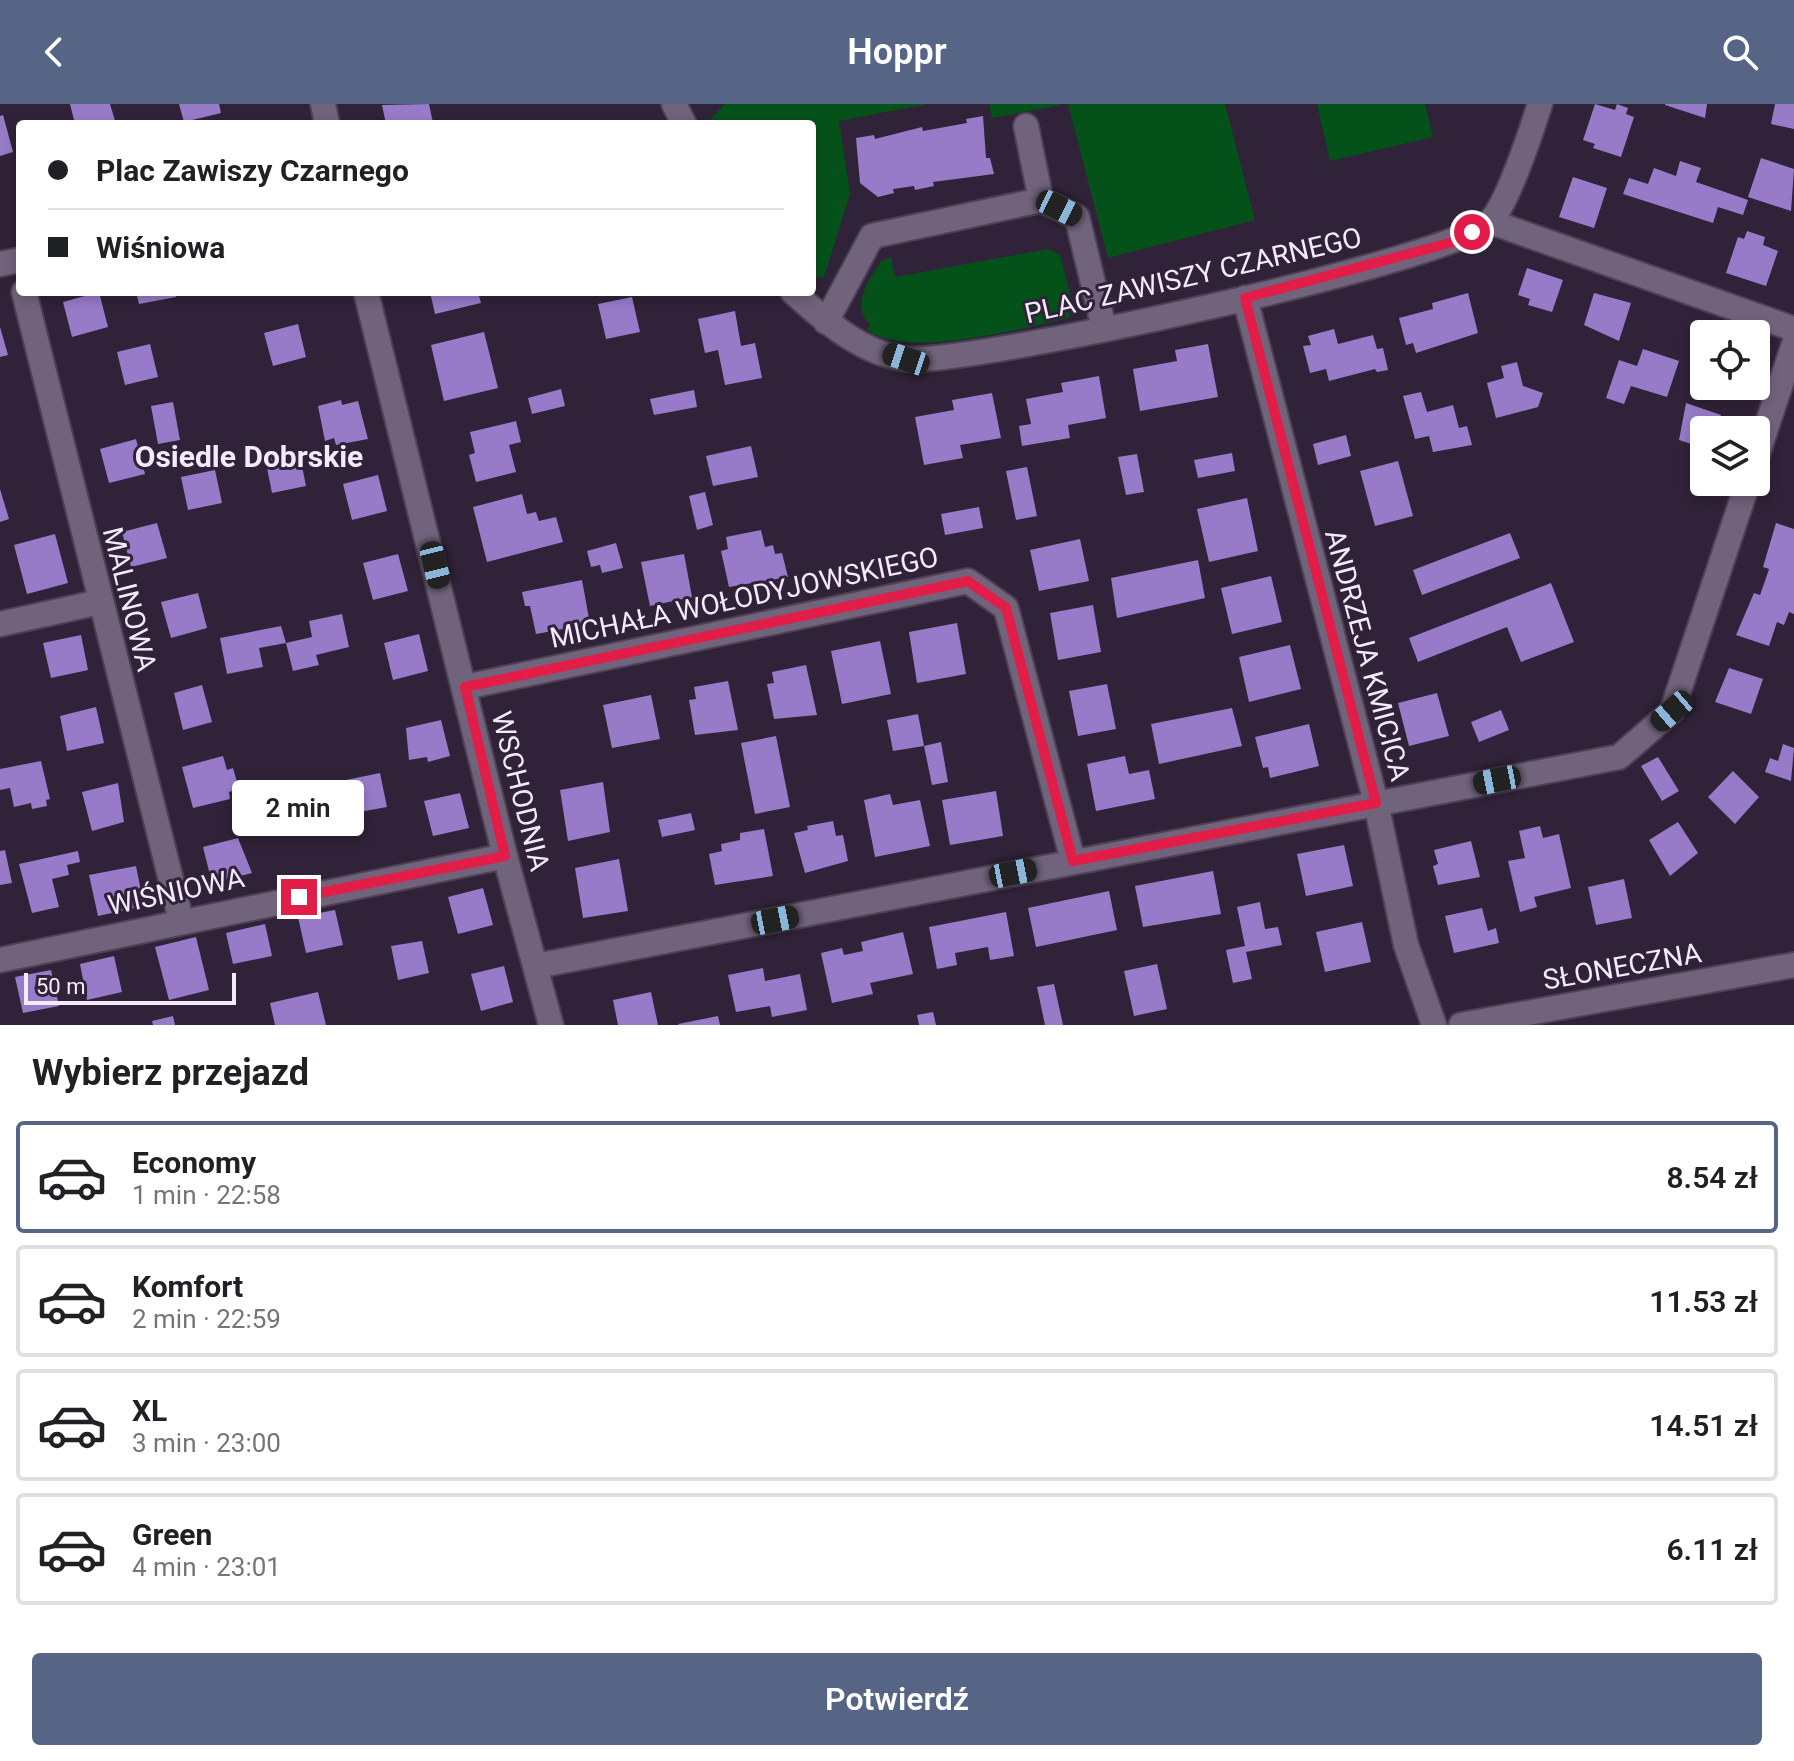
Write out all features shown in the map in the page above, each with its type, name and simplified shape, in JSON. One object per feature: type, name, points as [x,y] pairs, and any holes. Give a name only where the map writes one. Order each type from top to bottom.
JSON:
[{"type":"street","points":[[1540,104],[1526,149],[1491,222],[1794,329]]},
{"type":"street","points":[[1026,126],[1041,200]]},
{"type":"street","points":[[826,322],[872,236],[1041,200],[1077,217],[1104,328]]},
{"type":"street","name":"PLAC ZAWISZY CZARNEGO","points":[[797,296],[826,322],[863,345],[906,359],[985,352],[1245,298],[1453,242],[1491,222]]},
{"type":"street","name":"MALINOWA","points":[[25,296],[181,920]]},
{"type":"street","name":"WSCHODNIA","points":[[367,296],[505,856],[551,1025]]},
{"type":"street","name":"ANDRZEJA KMICICA","points":[[1245,298],[1376,803],[1406,945],[1434,1025]]},
{"type":"street","points":[[1770,416],[1794,344]]},
{"type":"street","points":[[536,966],[1619,757],[1672,711],[1743,496]]},
{"type":"street","name":"MICHAŁA WOŁODYJOWSKIEGO","points":[[465,687],[968,581],[1006,608],[1073,861]]},
{"type":"street","points":[[0,624],[100,602]]},
{"type":"street","name":"WIŚNIOWA","points":[[0,960],[181,920],[505,856]]},
{"type":"street","name":"SŁONECZNA","points":[[1461,1025],[1794,965]]},
{"type":"green space","points":[[725,104],[928,104],[839,121],[850,194],[824,277],[817,278],[816,120],[712,120]]},
{"type":"green space","points":[[989,104],[1060,104],[1061,105],[992,118]]},
{"type":"green space","points":[[1068,104],[1225,104],[1255,220],[1108,258]]},
{"type":"green space","points":[[1317,104],[1425,104],[1433,137],[1330,161]]},
{"type":"green space","points":[[1048,249],[1060,255],[1071,298],[1069,318],[995,334],[936,342],[885,339],[867,330],[870,324],[864,317],[862,301],[867,284],[882,260],[891,258],[895,277]]},
{"type":"building","points":[[70,104],[110,104],[115,120],[74,120]]},
{"type":"building","points":[[179,104],[219,104],[221,113],[183,120]]},
{"type":"building","points":[[429,104],[432,120],[385,120],[382,105]]},
{"type":"building","points":[[1595,104],[1615,110],[1617,104],[1628,108],[1626,114],[1634,117],[1621,157],[1593,148],[1595,144],[1583,140]]},
{"type":"building","points":[[1707,104],[1705,118],[1665,105]]},
{"type":"building","points":[[1775,104],[1794,104],[1794,129],[1771,124]]},
{"type":"building","points":[[3,115],[13,152],[0,156],[0,116]]},
{"type":"building","points":[[983,116],[986,158],[990,158],[994,174],[933,182],[934,186],[915,190],[914,186],[893,189],[894,193],[878,197],[860,183],[856,138],[874,135],[875,139],[922,127],[923,131],[967,123],[966,119]]},
{"type":"building","points":[[1761,158],[1794,169],[1791,211],[1748,197]]},
{"type":"building","points":[[1680,161],[1701,168],[1696,182],[1748,200],[1743,215],[1718,207],[1713,223],[1623,194],[1629,178],[1648,184],[1654,168],[1676,176]]},
{"type":"building","points":[[1573,177],[1607,188],[1594,228],[1559,217]]},
{"type":"building","points":[[1747,231],[1765,237],[1763,245],[1778,251],[1766,286],[1726,273],[1738,237],[1744,239]]},
{"type":"building","points":[[1527,268],[1563,280],[1552,312],[1528,305],[1530,299],[1518,295]]},
{"type":"building","points":[[1468,293],[1478,333],[1416,353],[1413,343],[1406,345],[1399,318],[1433,309],[1432,303]]},
{"type":"building","points":[[1594,293],[1631,303],[1619,341],[1584,325]]},
{"type":"building","points":[[85,296],[100,296],[108,327],[72,337],[63,302]]},
{"type":"building","points":[[137,296],[176,296],[176,297],[139,304]]},
{"type":"building","points":[[431,296],[479,296],[481,303],[435,314]]},
{"type":"building","points":[[632,297],[640,332],[606,339],[598,304]]},
{"type":"building","points":[[735,311],[741,346],[755,343],[762,378],[725,385],[718,350],[705,353],[698,319]]},
{"type":"building","points":[[298,324],[306,357],[273,366],[264,333]]},
{"type":"building","points":[[0,327],[8,355],[0,357]]},
{"type":"building","points":[[1334,329],[1338,344],[1373,335],[1377,349],[1383,348],[1388,370],[1377,372],[1375,369],[1329,381],[1326,369],[1310,373],[1303,346],[1311,345],[1308,336]]},
{"type":"building","points":[[484,332],[498,388],[444,401],[431,345]]},
{"type":"building","points":[[150,344],[158,377],[125,385],[117,352]]},
{"type":"building","points":[[1208,344],[1218,397],[1140,411],[1133,369],[1177,361],[1175,350]]},
{"type":"building","points":[[1643,349],[1679,361],[1667,397],[1631,386],[1624,404],[1606,398],[1619,360],[1637,366]]},
{"type":"building","points":[[1517,362],[1523,386],[1543,393],[1538,407],[1496,418],[1487,383],[1504,378],[1501,366]]},
{"type":"building","points":[[1099,376],[1106,418],[1068,425],[1070,438],[1022,446],[1019,426],[1031,424],[1026,399],[1063,392],[1061,383]]},
{"type":"building","points":[[561,389],[565,406],[532,414],[528,398]]},
{"type":"building","points":[[694,390],[697,407],[654,415],[650,399]]},
{"type":"building","points":[[1421,392],[1427,412],[1453,405],[1459,428],[1467,426],[1472,445],[1433,452],[1429,436],[1415,439],[1403,396]]},
{"type":"building","points":[[992,393],[1001,438],[960,445],[963,458],[924,465],[915,417],[954,410],[952,400]]},
{"type":"building","points":[[341,400],[342,405],[358,401],[368,439],[336,445],[334,438],[325,441],[318,406]]},
{"type":"building","points":[[173,402],[180,440],[158,444],[151,406]]},
{"type":"building","points":[[1686,403],[1721,415],[1690,416],[1690,444],[1679,440]]},
{"type":"building","points":[[516,421],[521,442],[509,445],[516,472],[476,482],[469,455],[475,453],[470,432]]},
{"type":"building","points":[[1346,435],[1351,456],[1318,465],[1313,444]]},
{"type":"building","points":[[136,439],[145,474],[109,483],[100,449]]},
{"type":"building","points":[[751,446],[758,477],[713,486],[706,456]]},
{"type":"building","points":[[299,451],[306,486],[272,493],[265,458]]},
{"type":"building","points":[[1232,453],[1235,471],[1198,478],[1194,460]]},
{"type":"building","points":[[1137,454],[1144,492],[1126,495],[1118,457]]},
{"type":"building","points":[[1398,461],[1413,516],[1375,526],[1360,471]]},
{"type":"building","points":[[1027,467],[1037,516],[1016,520],[1006,471]]},
{"type":"building","points":[[215,470],[222,503],[188,510],[181,477]]},
{"type":"building","points":[[378,475],[387,511],[352,520],[343,484]]},
{"type":"building","points":[[0,489],[9,519],[0,522]]},
{"type":"building","points":[[705,492],[713,525],[697,530],[689,496]]},
{"type":"building","points":[[522,494],[527,514],[536,512],[539,521],[556,517],[563,542],[487,562],[473,507]]},
{"type":"building","points":[[1247,498],[1258,551],[1209,562],[1197,509]]},
{"type":"building","points":[[979,507],[983,528],[945,535],[941,514]]},
{"type":"building","points":[[157,523],[167,558],[131,567],[122,532]]},
{"type":"building","points":[[1776,523],[1794,529],[1794,614],[1789,612],[1784,625],[1777,622],[1769,646],[1736,635],[1754,593],[1760,595],[1765,581],[1769,569],[1763,567]]},
{"type":"building","points":[[761,530],[765,547],[773,545],[775,554],[782,553],[788,577],[729,587],[721,551],[728,549],[726,537]]},
{"type":"building","points":[[1510,533],[1520,558],[1422,595],[1413,570]]},
{"type":"building","points":[[55,534],[68,583],[27,594],[14,545]]},
{"type":"building","points":[[1080,539],[1089,581],[1039,591],[1030,550]]},
{"type":"building","points":[[616,543],[623,568],[602,573],[600,565],[591,567],[587,551]]},
{"type":"building","points":[[398,554],[408,591],[373,600],[363,563]]},
{"type":"building","points":[[684,554],[692,597],[650,606],[641,562]]},
{"type":"building","points":[[1198,560],[1205,598],[1117,618],[1111,578]]},
{"type":"building","points":[[1271,576],[1282,622],[1232,634],[1221,588]]},
{"type":"building","points":[[582,580],[590,624],[536,634],[530,606],[525,606],[522,592]]},
{"type":"building","points":[[1551,583],[1574,642],[1521,662],[1507,627],[1418,662],[1409,638]]},
{"type":"building","points":[[198,593],[207,628],[171,638],[161,602]]},
{"type":"building","points":[[1093,605],[1101,652],[1058,660],[1050,613]]},
{"type":"building","points":[[342,614],[349,647],[316,655],[319,665],[293,671],[286,643],[312,637],[309,621]]},
{"type":"building","points":[[957,623],[966,674],[917,683],[909,632]]},
{"type":"building","points":[[281,626],[286,643],[259,648],[263,667],[227,674],[220,638]]},
{"type":"building","points":[[419,634],[428,671],[393,680],[384,643]]},
{"type":"building","points":[[81,635],[88,670],[51,678],[43,643]]},
{"type":"building","points":[[880,641],[891,694],[842,704],[831,651]]},
{"type":"building","points":[[1290,645],[1301,689],[1249,702],[1239,657]]},
{"type":"building","points":[[806,665],[817,715],[774,719],[767,684],[774,683],[772,672]]},
{"type":"building","points":[[1729,668],[1763,679],[1751,714],[1715,702]]},
{"type":"building","points":[[728,681],[738,730],[695,735],[689,700],[696,699],[694,687]]},
{"type":"building","points":[[1107,684],[1116,729],[1078,736],[1069,691]]},
{"type":"building","points":[[202,685],[212,722],[183,730],[174,693]]},
{"type":"building","points":[[1437,693],[1449,736],[1409,746],[1398,703]]},
{"type":"building","points":[[651,695],[660,739],[612,748],[603,705]]},
{"type":"building","points":[[96,707],[104,743],[67,751],[60,716]]},
{"type":"building","points":[[1232,708],[1242,746],[1159,764],[1151,724]]},
{"type":"building","points":[[1501,710],[1509,730],[1479,742],[1471,722]]},
{"type":"building","points":[[918,714],[924,746],[893,751],[887,720]]},
{"type":"building","points":[[441,720],[450,756],[428,762],[427,757],[409,760],[406,728]]},
{"type":"building","points":[[1309,724],[1319,766],[1270,778],[1268,767],[1263,768],[1255,737]]},
{"type":"building","points":[[776,736],[790,807],[755,814],[741,743]]},
{"type":"building","points":[[941,742],[948,782],[932,785],[924,746]]},
{"type":"building","points":[[1783,744],[1794,748],[1791,781],[1765,772],[1770,758],[1778,761]]},
{"type":"building","points":[[223,756],[227,770],[233,768],[239,789],[229,792],[230,799],[193,808],[182,767]]},
{"type":"building","points":[[1125,756],[1129,774],[1149,770],[1155,799],[1096,811],[1087,764]]},
{"type":"building","points":[[1658,757],[1679,791],[1662,801],[1641,766]]},
{"type":"building","points":[[41,761],[50,799],[46,800],[47,806],[32,809],[31,803],[14,807],[10,788],[0,790],[0,769]]},
{"type":"building","points":[[1733,771],[1759,797],[1735,824],[1708,797]]},
{"type":"building","points":[[380,773],[387,807],[354,813],[346,780]]},
{"type":"building","points":[[318,782],[319,787],[345,782],[352,817],[272,835],[264,800],[298,793],[296,786]]},
{"type":"building","points":[[603,782],[610,832],[568,841],[560,790]]},
{"type":"building","points":[[118,783],[124,822],[92,831],[82,792]]},
{"type":"building","points":[[996,791],[1003,836],[950,845],[942,800]]},
{"type":"building","points":[[460,793],[469,828],[433,836],[424,801]]},
{"type":"building","points":[[890,794],[893,805],[920,800],[930,846],[875,857],[864,800]]},
{"type":"building","points":[[691,813],[695,830],[662,837],[658,820]]},
{"type":"building","points":[[833,821],[836,836],[843,835],[848,861],[805,873],[794,833],[808,830],[807,826]]},
{"type":"building","points":[[1678,822],[1698,853],[1670,876],[1649,840]]},
{"type":"building","points":[[1540,826],[1543,838],[1559,834],[1571,888],[1534,897],[1537,907],[1520,912],[1508,861],[1525,858],[1519,831]]},
{"type":"building","points":[[764,829],[773,876],[715,885],[709,854],[722,851],[721,844],[740,840],[740,833]]},
{"type":"building","points":[[238,838],[252,873],[212,883],[203,847]]},
{"type":"building","points":[[1471,841],[1480,877],[1438,885],[1433,866],[1438,864],[1434,850]]},
{"type":"building","points":[[1344,845],[1353,886],[1306,896],[1297,854]]},
{"type":"building","points":[[5,850],[12,883],[0,885],[0,851]]},
{"type":"building","points":[[78,851],[80,862],[67,865],[69,875],[52,879],[59,907],[32,913],[19,864]]},
{"type":"building","points":[[619,859],[628,911],[583,918],[575,868]]},
{"type":"building","points":[[136,866],[144,906],[98,916],[89,875]]},
{"type":"building","points":[[1213,871],[1221,914],[1143,927],[1135,886]]},
{"type":"building","points":[[1624,879],[1632,918],[1596,925],[1588,887]]},
{"type":"building","points":[[483,888],[493,925],[458,934],[448,897]]},
{"type":"building","points":[[1109,891],[1117,930],[1036,947],[1028,908]]},
{"type":"building","points":[[1260,902],[1265,929],[1278,927],[1282,945],[1246,952],[1252,979],[1233,983],[1226,950],[1245,946],[1237,907]]},
{"type":"building","points":[[1482,908],[1488,931],[1496,928],[1499,943],[1454,953],[1445,916]]},
{"type":"building","points":[[335,910],[343,945],[306,953],[298,917]]},
{"type":"building","points":[[1006,912],[1014,956],[990,960],[988,947],[955,953],[957,965],[937,969],[929,927]]},
{"type":"building","points":[[1362,922],[1371,962],[1325,972],[1316,932]]},
{"type":"building","points":[[265,924],[272,956],[233,964],[226,933]]},
{"type":"building","points":[[903,932],[913,974],[870,983],[873,994],[832,1003],[821,953],[842,948],[844,955],[863,951],[861,942]]},
{"type":"building","points":[[196,937],[209,990],[169,1000],[155,947]]},
{"type":"building","points":[[422,941],[429,973],[398,980],[391,946]]},
{"type":"building","points":[[114,956],[122,992],[87,1000],[80,964]]},
{"type":"building","points":[[1157,964],[1167,1009],[1134,1016],[1124,971]]},
{"type":"building","points":[[504,966],[513,1002],[481,1011],[471,974]]},
{"type":"building","points":[[763,968],[765,981],[800,974],[807,1010],[772,1017],[770,1006],[736,1012],[728,975]]},
{"type":"building","points":[[51,970],[59,1006],[23,1013],[15,977]]},
{"type":"building","points":[[1054,984],[1063,1025],[1045,1025],[1037,987]]},
{"type":"building","points":[[318,992],[326,1025],[275,1025],[270,1003]]},
{"type":"building","points":[[651,992],[658,1025],[618,1025],[613,1000]]},
{"type":"building","points":[[933,1012],[936,1025],[919,1025],[917,1015]]},
{"type":"building","points":[[173,1016],[175,1025],[153,1025],[152,1021]]},
{"type":"building","points":[[718,1016],[720,1025],[678,1024]]},
{"type":"district","name":"Osiedle Dobrskie","points":[[249,457]]},
{"type":"route","points":[[299,897],[505,856],[465,687],[968,581],[1006,608],[1073,861],[1376,803],[1245,298],[1287,290],[1453,242],[1472,232]]}]
